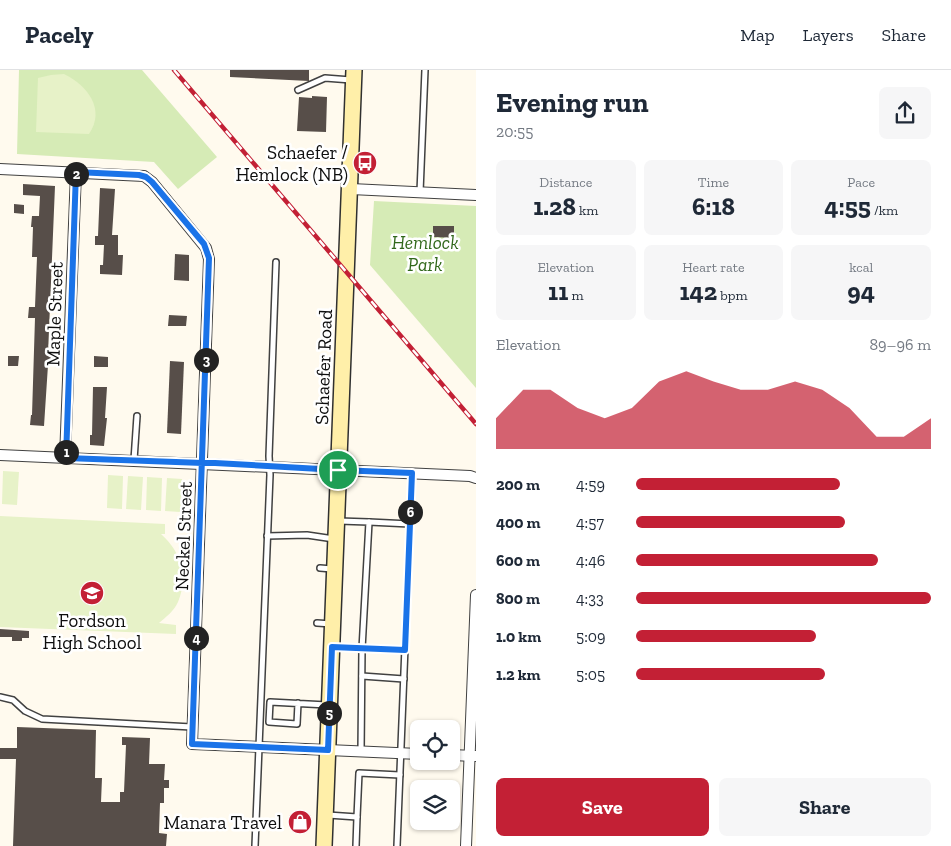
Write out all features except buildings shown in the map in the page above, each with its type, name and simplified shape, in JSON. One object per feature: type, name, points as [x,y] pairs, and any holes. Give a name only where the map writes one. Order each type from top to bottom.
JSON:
[{"type":"main road","name":"Schaefer Road","points":[[324,846],[354,75]]},
{"type":"street","name":"Neckel Street","points":[[0,169],[144,176],[152,182],[204,244],[209,258],[192,744],[258,747]]},
{"type":"street","name":"Maple Street","points":[[66,458],[76,172]]},
{"type":"street","points":[[351,189],[476,194]]},
{"type":"street","points":[[0,455],[269,466],[470,476],[476,478]]},
{"type":"street","points":[[466,846],[473,756],[476,595]]},
{"type":"street","points":[[258,747],[410,754]]},
{"type":"street","points":[[460,755],[473,756]]},
{"type":"lane","points":[[420,192],[425,70]]},
{"type":"lane","points":[[298,90],[325,78],[354,75]]},
{"type":"lane","points":[[255,846],[276,262]]},
{"type":"lane","points":[[134,460],[137,416]]},
{"type":"lane","points":[[398,846],[412,473]]},
{"type":"lane","points":[[336,521],[410,524]]},
{"type":"lane","points":[[361,752],[362,649],[369,522]]},
{"type":"lane","points":[[267,536],[307,535],[335,539]]},
{"type":"lane","points":[[320,568],[335,569]]},
{"type":"lane","points":[[317,623],[333,624]]},
{"type":"lane","points":[[332,647],[405,650]]},
{"type":"lane","points":[[362,676],[404,678]]},
{"type":"lane","points":[[0,697],[13,700],[25,711],[42,719],[193,727]]},
{"type":"lane","points":[[298,703],[297,724],[269,722],[270,702],[298,703],[330,705]]},
{"type":"lane","points":[[356,846],[359,773],[400,775]]},
{"type":"lane","points":[[325,815],[357,817]]},
{"type":"green space","points":[[19,70],[142,70],[217,157],[178,189],[154,162],[17,154]]},
{"type":"green space","points":[[64,74],[80,85],[92,99],[96,116],[89,134],[36,132],[38,78]]},
{"type":"green space","name":"Hemlock Park","points":[[374,201],[476,206],[476,388],[370,265]]},
{"type":"green space","points":[[3,471],[19,472],[17,505],[2,504]]},
{"type":"green space","points":[[108,475],[123,476],[122,509],[107,508]]},
{"type":"green space","points":[[128,476],[143,477],[141,510],[126,509]]},
{"type":"green space","points":[[147,477],[162,478],[161,511],[146,510]]},
{"type":"green space","points":[[167,478],[182,479],[180,512],[165,511]]},
{"type":"green space","points":[[0,516],[165,524],[165,534],[161,534],[174,549],[178,557],[183,574],[183,583],[178,602],[170,614],[159,623],[176,625],[176,634],[0,627]]},
{"type":"railway","points":[[174,70],[476,424]]},
{"type":"place","name":"Schaefer / Hemlock (NB)","points":[[365,163]]},
{"type":"place","name":"Fordson High School","points":[[92,593]]},
{"type":"place","name":"Manara Travel","points":[[300,822]]},
{"type":"route","points":[[338,470],[215,463],[203,463],[66,458],[76,172],[146,177],[204,244],[209,258],[203,463],[192,744],[328,750],[332,647],[405,650],[412,473],[338,470]]}]
